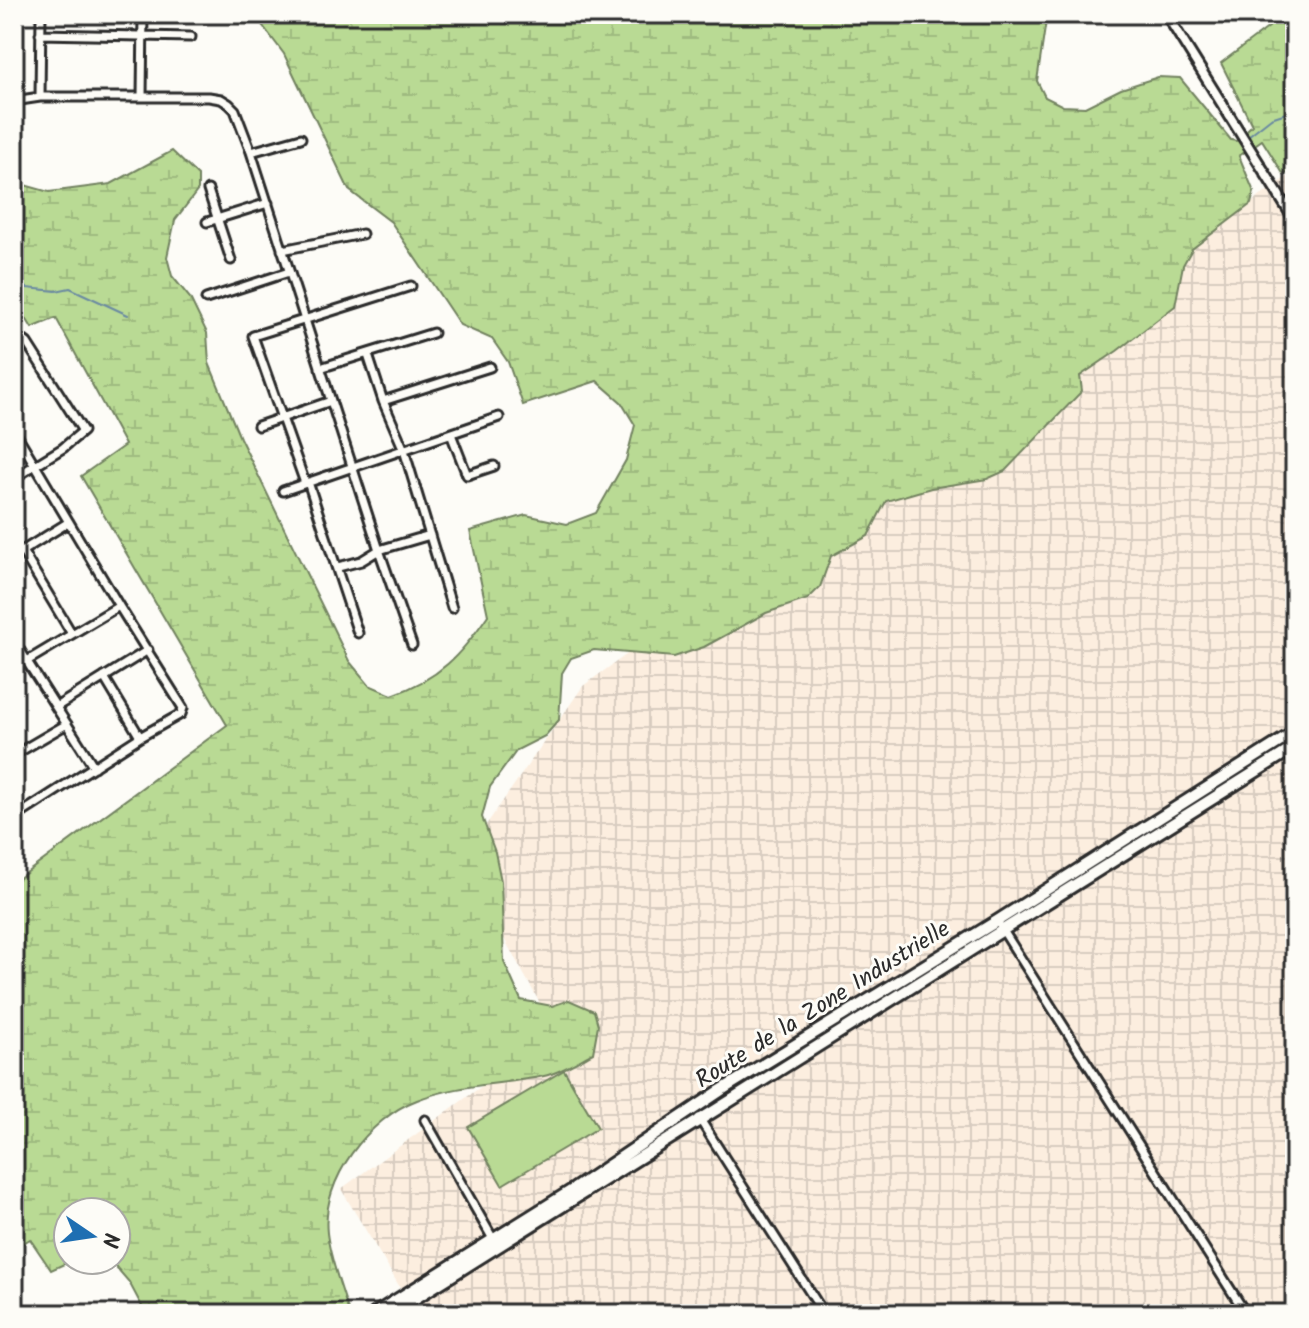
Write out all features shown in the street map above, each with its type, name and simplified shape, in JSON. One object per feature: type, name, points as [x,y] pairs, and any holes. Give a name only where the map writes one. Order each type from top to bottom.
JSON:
[{"type":"main road","name":"Route de la Zone Industrielle","points":[[390,1314],[701,1121],[1295,732]]},
{"type":"main road","name":"Route de la Zone Industrielle","points":[[374,1314],[694,1109],[1295,747]]},
{"type":"street","points":[[40,97],[41,14]]},
{"type":"street","points":[[142,97],[143,14]]},
{"type":"street","points":[[1166,14],[1295,221]]},
{"type":"street","points":[[40,34],[191,37]]},
{"type":"street","points":[[14,101],[40,97],[221,99],[235,110],[412,645]]},
{"type":"street","points":[[251,152],[301,138]]},
{"type":"street","points":[[208,190],[231,260]]},
{"type":"street","points":[[207,222],[268,203]]},
{"type":"street","points":[[282,250],[362,234]]},
{"type":"street","points":[[206,299],[289,272]]},
{"type":"street","points":[[358,633],[338,567],[253,336],[411,286]]},
{"type":"street","points":[[320,368],[433,333]]},
{"type":"street","points":[[14,342],[23,340],[27,343],[83,431],[63,448],[14,478]]},
{"type":"street","points":[[368,355],[404,450],[452,608]]},
{"type":"street","points":[[383,401],[490,367]]},
{"type":"street","points":[[258,426],[331,401]]},
{"type":"street","points":[[283,491],[499,417]]},
{"type":"street","points":[[14,430],[183,711],[14,818]]},
{"type":"street","points":[[451,434],[467,475],[494,466]]},
{"type":"street","points":[[14,556],[69,522]]},
{"type":"street","points":[[338,567],[361,561],[379,550],[430,535]]},
{"type":"street","points":[[22,551],[72,634]]},
{"type":"street","points":[[27,661],[119,606]]},
{"type":"street","points":[[14,641],[94,767]]},
{"type":"street","points":[[56,707],[148,650]]},
{"type":"street","points":[[104,677],[140,737]]},
{"type":"street","points":[[14,743],[17,754],[67,724]]},
{"type":"street","points":[[1000,926],[1246,1314]]},
{"type":"street","points":[[694,1109],[824,1314]]},
{"type":"street","points":[[425,1120],[493,1239]]},
{"type":"shaded area","points":[[1295,171],[1295,1314],[407,1314],[413,1309],[341,1189],[556,1032],[461,861],[583,686]]},
{"type":"green space","points":[[254,14],[1047,14],[1037,81],[1045,97],[1063,106],[1085,107],[1121,89],[1158,77],[1180,78],[1231,140],[1236,141],[1252,125],[1221,63],[1269,27],[1273,14],[1295,14],[1295,167],[1284,175],[1262,140],[1239,156],[1254,192],[1251,204],[1192,249],[1183,265],[1175,306],[1080,376],[1082,391],[1005,471],[987,479],[931,488],[886,501],[868,536],[831,556],[820,587],[808,599],[766,613],[704,647],[674,657],[594,650],[571,658],[562,673],[559,720],[545,736],[517,750],[490,787],[482,817],[495,852],[501,881],[504,962],[521,1000],[552,1006],[569,1000],[594,1011],[598,1025],[593,1053],[550,1074],[448,1091],[417,1100],[382,1121],[366,1136],[340,1172],[327,1213],[331,1253],[348,1310],[343,1314],[146,1314],[124,1276],[132,1276],[132,1196],[52,1196],[51,1270],[30,1239],[14,1249],[14,1054],[18,1038],[14,1031],[14,905],[18,898],[14,882],[227,725],[81,476],[125,445],[56,318],[32,328],[21,310],[14,310],[14,182],[49,192],[111,184],[172,151],[198,176],[198,190],[175,220],[167,257],[172,276],[190,298],[207,333],[209,363],[240,438],[349,661],[369,685],[392,695],[409,689],[448,664],[488,615],[470,531],[526,515],[567,524],[596,513],[626,460],[635,425],[621,402],[597,381],[523,405],[508,362],[492,339],[460,325],[391,222],[349,190],[284,54]]},
{"type":"green space","points":[[564,1070],[598,1128],[502,1185],[468,1127]]},
{"type":"waterway","points":[[1248,136],[1271,118],[1295,110]]},
{"type":"waterway","points":[[14,275],[27,288],[56,291],[70,288],[128,315]]}]
